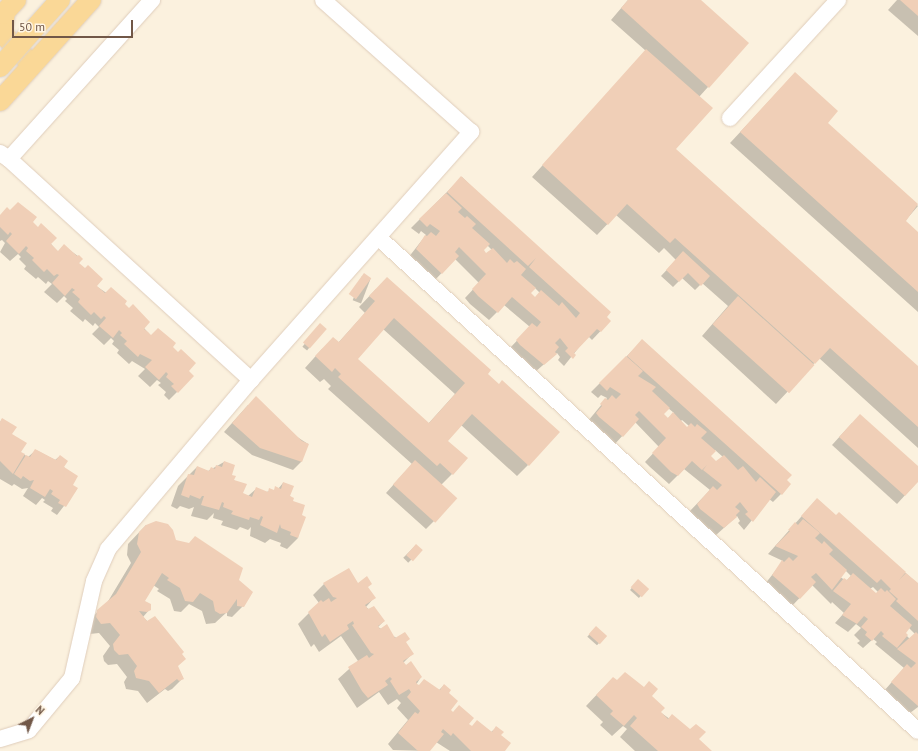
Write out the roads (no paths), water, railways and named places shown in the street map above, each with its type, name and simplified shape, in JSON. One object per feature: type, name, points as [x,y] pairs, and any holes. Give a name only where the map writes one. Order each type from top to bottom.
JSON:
[{"type":"main road","points":[[16,0],[5,12],[2,33],[32,66]]},
{"type":"main road","points":[[0,67],[60,0]]},
{"type":"main road","points":[[0,101],[91,0]]},
{"type":"street","points":[[152,0],[5,156],[251,380]]},
{"type":"street","points":[[0,739],[29,730],[72,678],[94,581],[108,549],[251,380],[471,132],[323,0]]},
{"type":"street","points":[[730,118],[838,0]]},
{"type":"street","points":[[378,238],[918,731]]}]
